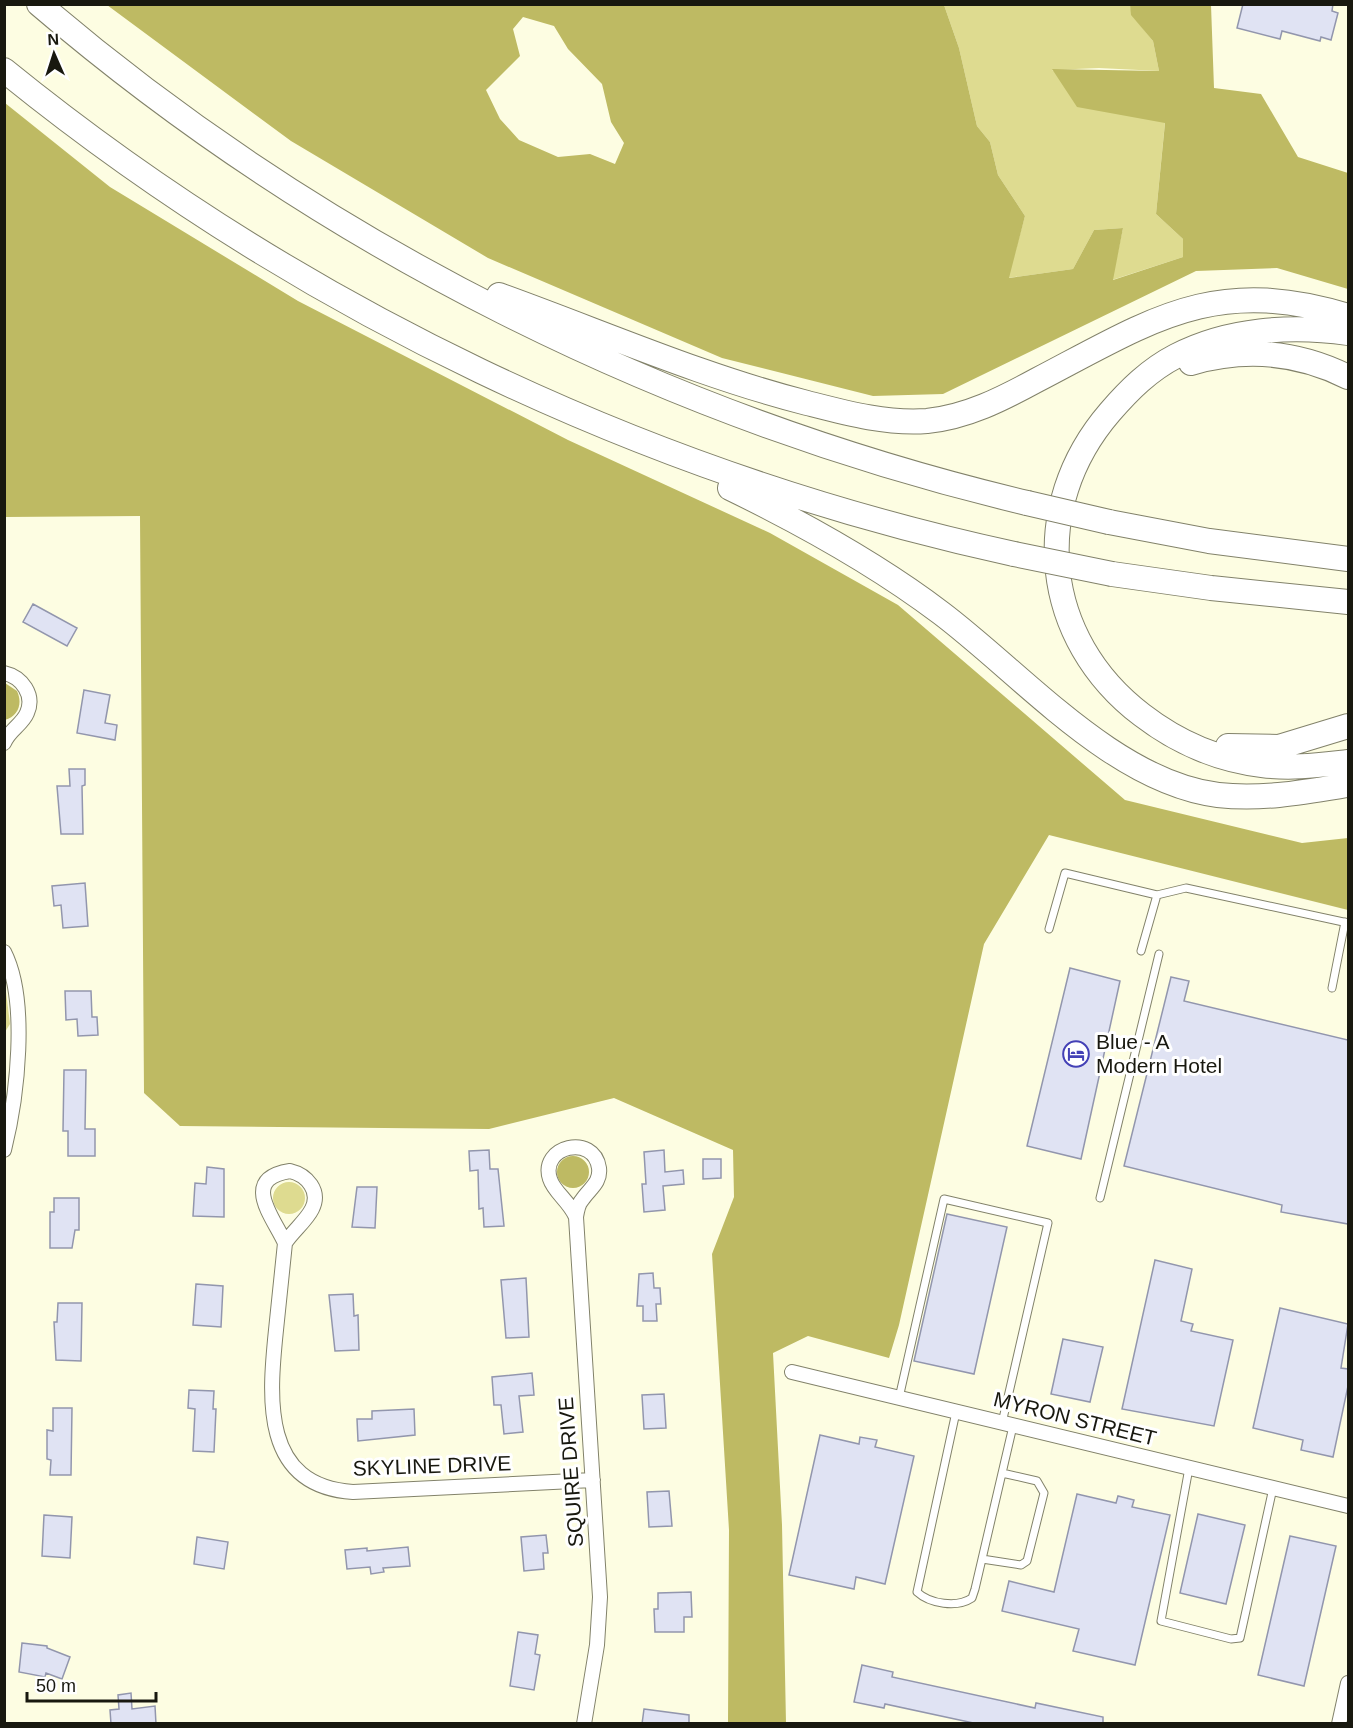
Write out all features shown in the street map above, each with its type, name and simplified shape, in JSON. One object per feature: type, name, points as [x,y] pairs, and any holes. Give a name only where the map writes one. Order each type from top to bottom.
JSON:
[{"type":"highway","points":[[39,4],[107,61],[217,141],[311,204],[417,267],[584,351],[699,400],[876,462],[1027,503],[1109,522],[1220,543],[1348,559]]},
{"type":"highway","points":[[4,70],[132,167],[290,270],[400,331],[769,507],[860,557],[941,613],[1087,733],[1145,772],[1185,788],[1233,796],[1284,795],[1348,785]]},
{"type":"highway","points":[[417,267],[717,378],[820,406],[893,421],[942,419],[978,409],[1140,326],[1170,313],[1202,304],[1238,300],[1276,301],[1348,316]]},
{"type":"highway","points":[[1348,333],[1263,331],[1204,344],[1151,372],[1112,409],[1086,444],[1067,481],[1058,518],[1056,551],[1059,586],[1076,635],[1094,665],[1125,701],[1176,738],[1228,758],[1279,766],[1348,762]]},
{"type":"highway","points":[[1112,409],[1133,393],[1167,373],[1193,362],[1238,353],[1293,356],[1348,377]]},
{"type":"highway","points":[[571,412],[632,438],[781,492],[872,519],[1014,554],[1112,574],[1211,588],[1348,602]]},
{"type":"highway","points":[[1125,701],[1178,733],[1230,746],[1264,748],[1294,744],[1348,726]]},
{"type":"street","points":[[4,673],[21,682],[27,689],[29,705],[27,713],[4,743]]},
{"type":"street","points":[[4,952],[15,992],[11,1043],[17,1088],[4,1150]]},
{"type":"street","points":[[569,1147],[585,1149],[592,1154],[599,1168],[596,1184],[580,1201],[576,1217],[571,1204],[553,1187],[548,1171],[554,1155],[569,1147]]},
{"type":"street","points":[[290,1171],[298,1173],[311,1184],[315,1200],[308,1216],[285,1243],[264,1208],[262,1200],[263,1191],[273,1177],[290,1171]]},
{"type":"street","name":"SQUIRE DRIVE","points":[[576,1217],[593,1480],[599,1625],[584,1724]]},
{"type":"street","name":"SKYLINE DRIVE","points":[[285,1243],[270,1394],[275,1426],[282,1448],[300,1473],[323,1486],[353,1492],[593,1480]]},
{"type":"street","name":"MYRON STREET","points":[[792,1372],[1348,1506]]},
{"type":"street","points":[[1339,1724],[1348,1684]]},
{"type":"lane","points":[[1049,929],[1065,873],[1157,895],[1186,888],[1347,922],[1332,988]]},
{"type":"lane","points":[[1141,951],[1157,895]]},
{"type":"lane","points":[[1100,1198],[1159,954]]},
{"type":"lane","points":[[899,1398],[944,1199],[1048,1223],[1007,1424],[1002,1473],[975,1589],[972,1598],[956,1605],[922,1596],[917,1592],[956,1412]]},
{"type":"lane","points":[[1189,1467],[1161,1621],[1231,1639],[1240,1638],[1273,1488]]},
{"type":"lane","points":[[982,1559],[1022,1565],[1027,1561],[1044,1493],[1037,1481],[1002,1473]]},
{"type":"shaded area","points":[[107,5],[944,5],[959,48],[977,126],[990,142],[998,175],[1025,216],[1009,278],[1073,269],[1094,230],[1123,228],[1113,280],[1183,257],[1183,239],[1156,214],[1165,123],[1077,107],[1052,69],[1159,71],[1153,41],[1131,15],[1130,5],[1211,5],[1214,88],[1261,94],[1298,157],[1348,173],[1348,289],[1277,268],[1196,271],[943,394],[873,396],[722,358],[488,258],[291,141]],"holes":[[[523,17],[554,26],[568,49],[602,84],[611,122],[624,143],[615,164],[590,154],[558,157],[519,140],[500,119],[486,90],[520,56],[513,29]]]},
{"type":"shaded area","points":[[944,5],[1130,5],[1132,15],[1153,41],[1159,71],[1099,68],[1052,70],[1165,122],[1156,214],[1183,239],[1183,257],[1112,280],[1123,228],[1094,230],[1073,269],[1008,278],[1025,216],[998,175],[990,142],[977,126],[959,48]]},
{"type":"shaded area","points":[[5,103],[110,187],[298,301],[568,440],[770,533],[898,605],[1125,800],[1302,843],[1348,838],[1348,910],[1049,835],[984,944],[899,1325],[889,1358],[808,1336],[773,1353],[782,1525],[786,1723],[728,1723],[729,1530],[712,1254],[734,1197],[733,1150],[614,1098],[489,1129],[180,1126],[144,1093],[140,516],[5,517]]},
{"type":"shaded area","points":[[5,683],[17,691],[19,705],[13,716],[5,720]]},
{"type":"shaded area","points":[[4,975],[10,1024],[5,1032],[4,1032]]},
{"type":"shaded area","points":[[573,1156],[584,1161],[589,1172],[584,1183],[573,1188],[562,1183],[557,1172],[562,1161]]},
{"type":"shaded area","points":[[289,1182],[300,1187],[305,1198],[300,1209],[289,1214],[278,1209],[273,1198],[278,1187]]},
{"type":"building","points":[[1243,4],[1333,4],[1332,11],[1338,13],[1331,40],[1321,37],[1320,41],[1282,31],[1280,39],[1237,28]]},
{"type":"building","points":[[33,604],[77,628],[67,646],[23,622]]},
{"type":"building","points":[[84,690],[110,695],[105,723],[117,725],[115,740],[77,733]]},
{"type":"building","points":[[69,769],[85,769],[85,785],[82,786],[83,834],[61,834],[57,786],[70,786]]},
{"type":"building","points":[[85,883],[88,926],[63,928],[61,905],[54,906],[52,886]]},
{"type":"building","points":[[1070,968],[1120,981],[1081,1159],[1027,1146]]},
{"type":"building","points":[[1171,977],[1189,981],[1184,1001],[1348,1040],[1348,1224],[1281,1212],[1282,1205],[1124,1166]]},
{"type":"building","points":[[65,991],[91,991],[92,1017],[97,1017],[98,1035],[78,1036],[77,1019],[66,1020]]},
{"type":"building","points":[[64,1070],[86,1070],[85,1129],[95,1129],[95,1156],[68,1156],[68,1131],[63,1131]]},
{"type":"building","points":[[489,1150],[490,1169],[498,1169],[504,1226],[484,1227],[483,1208],[479,1209],[478,1170],[470,1171],[469,1151]]},
{"type":"building","points":[[664,1150],[665,1172],[683,1170],[684,1184],[663,1186],[665,1210],[644,1212],[642,1184],[646,1184],[644,1152]]},
{"type":"building","points":[[703,1159],[721,1159],[721,1178],[703,1179]]},
{"type":"building","points":[[207,1167],[224,1169],[224,1217],[193,1216],[195,1183],[206,1184]]},
{"type":"building","points":[[357,1187],[377,1187],[375,1228],[352,1227]]},
{"type":"building","points":[[54,1198],[79,1198],[79,1230],[75,1230],[72,1248],[50,1248],[50,1212],[54,1212]]},
{"type":"building","points":[[947,1214],[1007,1227],[974,1374],[914,1361]]},
{"type":"building","points":[[1155,1260],[1192,1269],[1181,1321],[1193,1324],[1191,1331],[1233,1340],[1214,1426],[1122,1409]]},
{"type":"building","points":[[653,1273],[654,1288],[660,1288],[661,1304],[656,1304],[657,1321],[643,1321],[643,1306],[637,1306],[639,1274]]},
{"type":"building","points":[[526,1278],[529,1337],[506,1338],[501,1280]]},
{"type":"building","points":[[196,1284],[223,1286],[221,1327],[193,1325]]},
{"type":"building","points":[[353,1294],[354,1316],[358,1315],[359,1350],[335,1351],[329,1295]]},
{"type":"building","points":[[58,1303],[82,1303],[81,1361],[56,1360],[54,1322],[57,1322]]},
{"type":"building","points":[[1280,1308],[1348,1324],[1341,1368],[1348,1369],[1348,1386],[1333,1457],[1301,1450],[1303,1440],[1253,1428]]},
{"type":"building","points":[[1063,1339],[1103,1347],[1090,1402],[1051,1394]]},
{"type":"building","points":[[532,1373],[534,1395],[519,1396],[523,1432],[504,1434],[501,1405],[494,1405],[492,1377]]},
{"type":"building","points":[[189,1390],[214,1391],[213,1409],[216,1409],[214,1452],[193,1451],[195,1409],[188,1408]]},
{"type":"building","points":[[664,1394],[666,1428],[644,1429],[642,1395]]},
{"type":"building","points":[[53,1408],[72,1408],[71,1475],[50,1475],[51,1460],[47,1459],[47,1430],[53,1431]]},
{"type":"building","points":[[414,1409],[415,1435],[358,1441],[357,1419],[372,1419],[372,1411]]},
{"type":"building","points":[[820,1435],[859,1444],[860,1437],[877,1440],[875,1447],[914,1456],[885,1584],[856,1577],[854,1589],[789,1575]]},
{"type":"building","points":[[669,1491],[672,1526],[649,1527],[647,1492]]},
{"type":"building","points":[[1077,1494],[1116,1503],[1118,1496],[1134,1500],[1132,1507],[1170,1515],[1135,1665],[1073,1651],[1079,1629],[1002,1611],[1009,1581],[1054,1592]]},
{"type":"building","points":[[1198,1514],[1245,1525],[1226,1604],[1180,1593]]},
{"type":"building","points":[[44,1515],[72,1517],[70,1558],[42,1556]]},
{"type":"building","points":[[546,1535],[548,1553],[543,1553],[544,1569],[524,1571],[521,1537]]},
{"type":"building","points":[[1290,1536],[1336,1546],[1304,1686],[1258,1675]]},
{"type":"building","points":[[197,1537],[228,1542],[224,1569],[194,1564]]},
{"type":"building","points":[[408,1547],[410,1566],[383,1568],[384,1572],[371,1574],[370,1567],[347,1569],[345,1550],[367,1548],[367,1551]]},
{"type":"building","points":[[691,1592],[692,1617],[684,1617],[684,1632],[655,1632],[654,1609],[658,1609],[658,1593]]},
{"type":"building","points":[[518,1632],[538,1635],[535,1654],[540,1655],[534,1690],[510,1686]]},
{"type":"building","points":[[22,1643],[47,1646],[47,1648],[70,1657],[62,1679],[46,1673],[45,1677],[19,1672]]},
{"type":"building","points":[[862,1665],[893,1672],[892,1677],[1035,1708],[1036,1703],[1103,1717],[1103,1724],[978,1724],[885,1704],[884,1708],[854,1702]]},
{"type":"building","points":[[131,1693],[132,1709],[155,1706],[156,1724],[111,1724],[110,1710],[119,1709],[118,1695]]},
{"type":"building","points":[[644,1709],[689,1715],[689,1724],[642,1724]]},
{"type":"place","name":"Blue - A Modern Hotel","points":[[1076,1054]]}]
